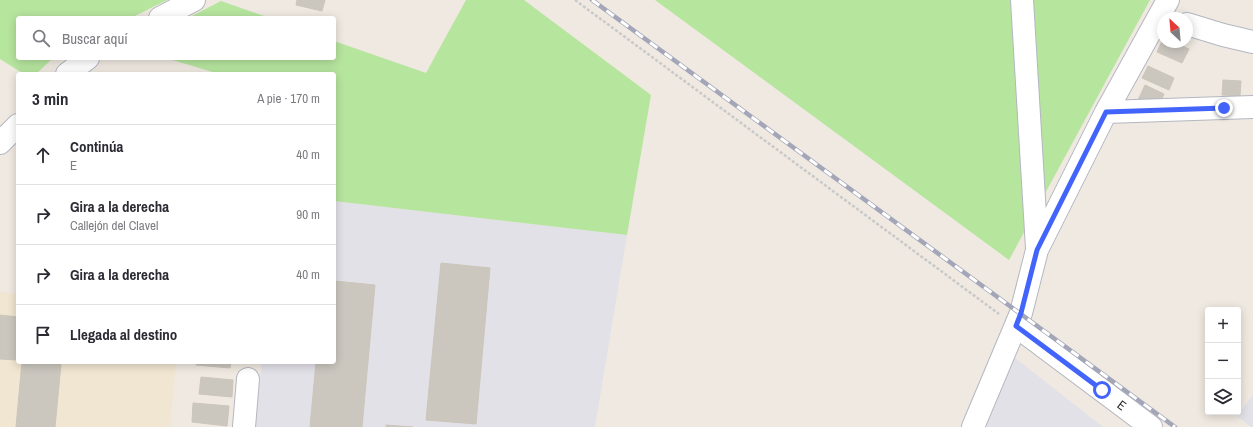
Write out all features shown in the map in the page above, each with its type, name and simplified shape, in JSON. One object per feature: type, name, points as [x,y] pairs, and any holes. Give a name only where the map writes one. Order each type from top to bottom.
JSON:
[{"type":"street","points":[[164,16],[194,0]]},
{"type":"street","points":[[1022,0],[1037,250]]},
{"type":"street","points":[[973,427],[1021,313],[1037,250],[1106,112],[1165,11]]},
{"type":"street","points":[[1193,26],[1253,42]]},
{"type":"street","points":[[70,72],[85,60]]},
{"type":"street","points":[[1106,112],[1253,107]]},
{"type":"street","points":[[0,143],[16,127]]},
{"type":"street","name":"E","points":[[1016,326],[1150,427]]},
{"type":"street","points":[[244,427],[248,379]]},
{"type":"path","points":[[575,0],[1016,326]]},
{"type":"shaded area","points":[[336,201],[627,235],[595,427],[254,427],[262,364],[336,364]]},
{"type":"shaded area","points":[[0,292],[16,294],[16,364],[176,364],[170,427],[0,427]]},
{"type":"shaded area","points":[[1005,350],[1103,427],[974,427]]},
{"type":"shaded area","points":[[1253,395],[1253,427],[1237,416],[1241,415],[1241,411]]},
{"type":"green space","points":[[0,0],[167,0],[135,16],[16,16],[16,60],[51,60],[38,72],[21,72],[0,59]]},
{"type":"green space","points":[[466,0],[524,0],[651,95],[627,235],[336,201],[336,72],[212,72],[173,60],[336,60],[336,42],[426,73]]},
{"type":"green space","points":[[655,0],[1150,0],[1009,260]]},
{"type":"green space","points":[[221,1],[264,16],[192,16]]},
{"type":"building","points":[[297,0],[325,0],[322,11],[296,5]]},
{"type":"building","points":[[1159,48],[1189,49],[1182,63],[1157,52]]},
{"type":"building","points":[[1148,66],[1174,78],[1169,90],[1142,78]]},
{"type":"building","points":[[1223,80],[1241,81],[1240,96],[1222,95]]},
{"type":"building","points":[[1145,85],[1164,94],[1157,109],[1138,100]]},
{"type":"building","points":[[441,263],[490,268],[476,424],[426,420]]},
{"type":"building","points":[[336,281],[375,285],[362,427],[310,427],[316,364],[336,364]]},
{"type":"building","points":[[0,315],[16,317],[16,360],[0,359]]},
{"type":"building","points":[[22,364],[61,364],[55,427],[16,427]]},
{"type":"building","points":[[196,364],[231,364],[230,368]]},
{"type":"building","points":[[201,377],[233,380],[232,397],[199,394]]},
{"type":"building","points":[[193,403],[229,406],[227,426],[192,422]]},
{"type":"building","points":[[386,425],[413,427],[386,427]]},
{"type":"railway","points":[[592,0],[1175,427]]},
{"type":"route","points":[[1102,390],[1016,326],[1021,313],[1037,250],[1106,112],[1224,108]]}]
